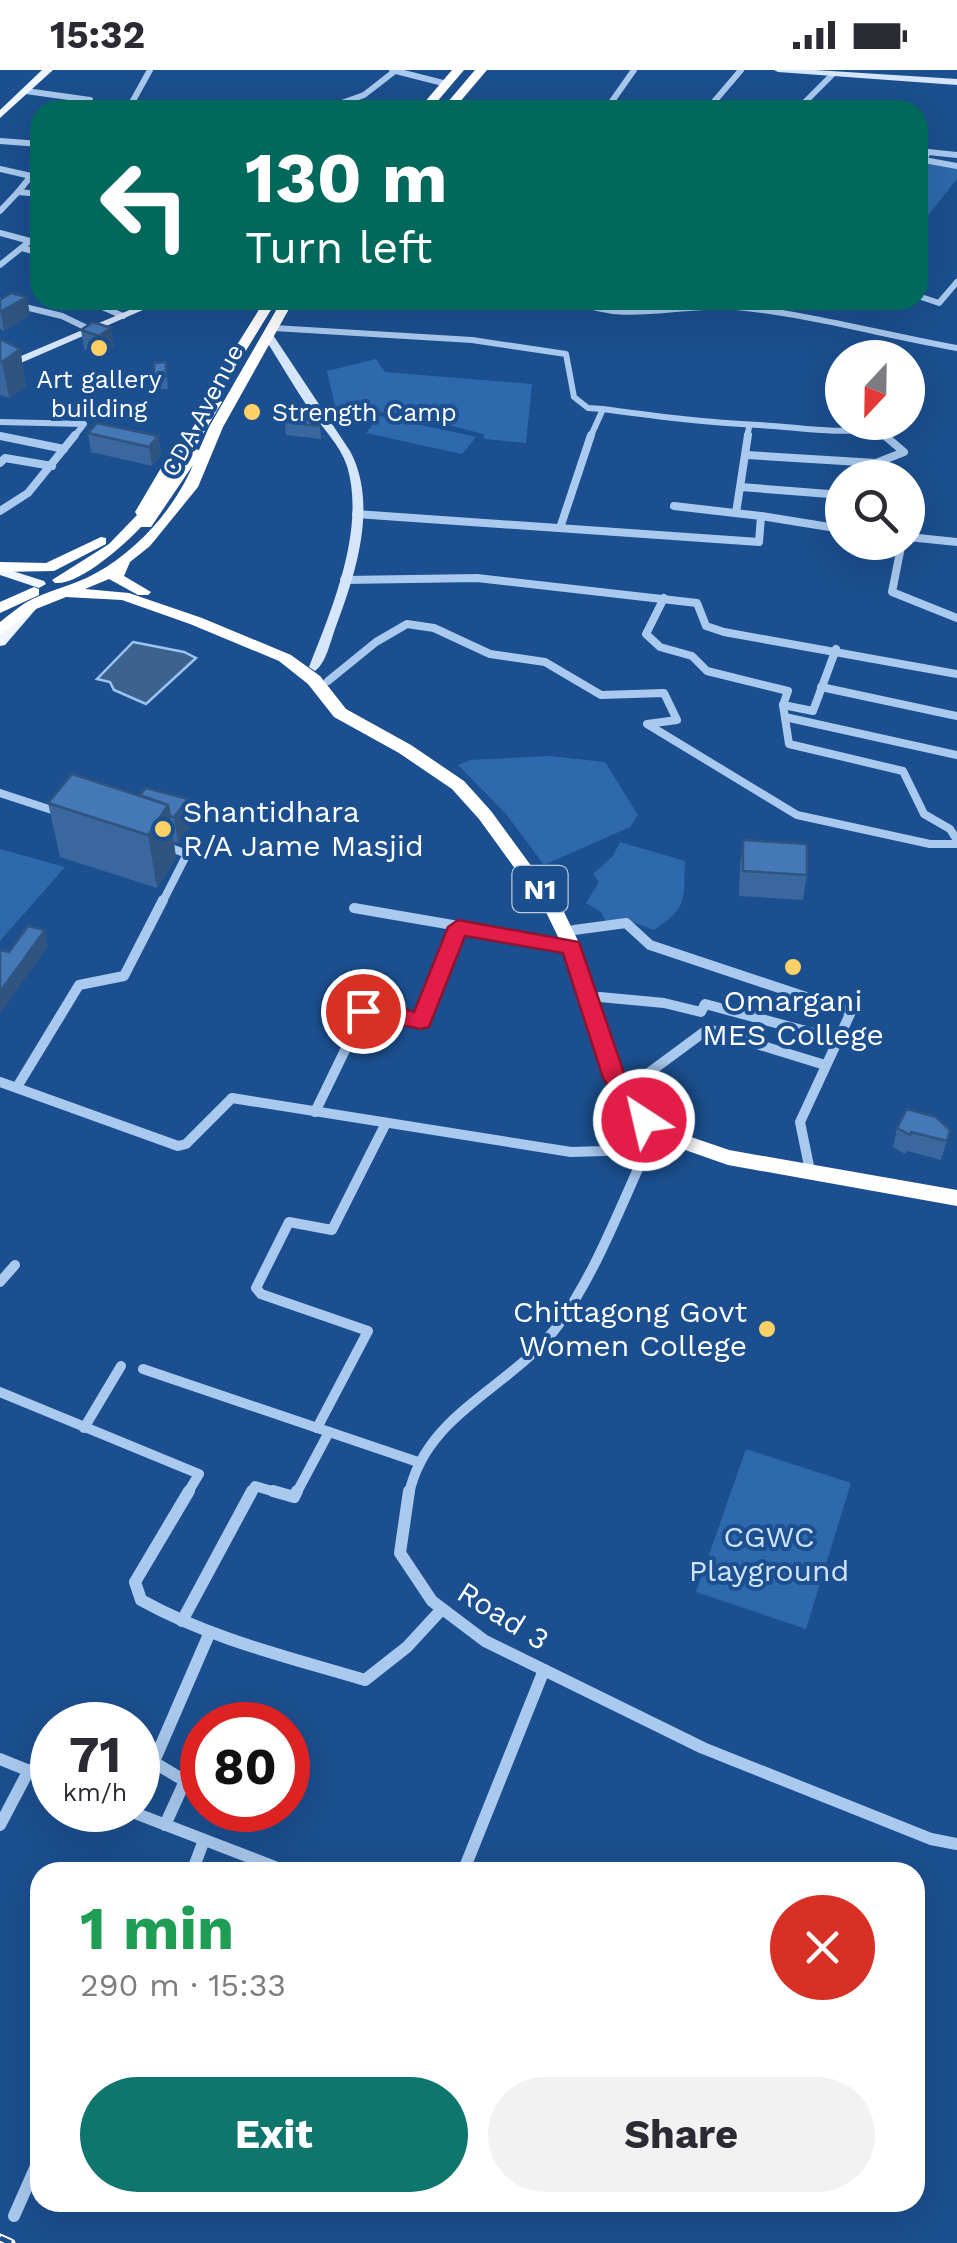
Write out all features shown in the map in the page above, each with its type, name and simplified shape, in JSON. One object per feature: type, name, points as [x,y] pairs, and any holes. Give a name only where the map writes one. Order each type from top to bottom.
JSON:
[{"type":"highway","points":[[456,100],[481,70]]},
{"type":"highway","points":[[438,100],[457,78]]},
{"type":"highway","points":[[438,100],[457,78]]},
{"type":"highway","points":[[438,100],[457,78]]},
{"type":"highway","points":[[215,381],[268,310]]},
{"type":"highway","points":[[0,605],[83,569],[114,547],[147,515],[270,310]]},
{"type":"highway","points":[[0,617],[85,573],[154,518],[270,310]]},
{"type":"highway","name":"CDA Avenue","points":[[0,605],[90,560],[139,516],[270,310]]},
{"type":"highway","name":"CDA Avenue","points":[[2,636],[31,606],[103,576],[175,510],[192,488],[216,427],[272,332],[275,310]]},
{"type":"highway","points":[[0,569],[30,570],[62,564],[139,516]]},
{"type":"highway","name":"N1","points":[[124,559],[115,573],[122,584],[277,644],[321,674],[348,706],[457,771],[520,846],[560,902],[600,997],[631,1086],[657,1120],[680,1134],[808,1166],[957,1190]]},
{"type":"highway","name":"N1","points":[[64,592],[124,596],[220,630],[301,668],[340,714],[405,748],[458,785],[537,884],[575,941],[614,1078],[656,1132]]},
{"type":"highway","points":[[656,1132],[728,1157],[957,1198]]},
{"type":"main road","points":[[2,110],[48,70]]},
{"type":"main road","points":[[0,569],[39,584]]},
{"type":"street","points":[[133,100],[150,70]]},
{"type":"street","points":[[350,100],[364,95],[393,70],[457,78]]},
{"type":"street","points":[[613,100],[634,70]]},
{"type":"street","points":[[716,100],[741,70]]},
{"type":"street","points":[[778,70],[957,82]]},
{"type":"street","points":[[806,100],[827,73]]},
{"type":"street","points":[[26,90],[90,100]]},
{"type":"street","points":[[0,141],[30,143]]},
{"type":"street","points":[[928,152],[957,155]]},
{"type":"street","points":[[928,161],[957,166]]},
{"type":"street","points":[[0,169],[30,176]]},
{"type":"street","points":[[0,212],[30,177]]},
{"type":"street","points":[[18,192],[30,193]]},
{"type":"street","points":[[0,265],[30,241],[1,233]]},
{"type":"street","points":[[22,248],[30,250]]},
{"type":"street","points":[[928,300],[939,304],[957,282]]},
{"type":"street","points":[[0,301],[30,308]]},
{"type":"street","points":[[37,310],[62,316],[91,330]]},
{"type":"street","points":[[109,310],[123,316]]},
{"type":"street","points":[[0,369],[134,310]]},
{"type":"street","points":[[600,310],[661,310]]},
{"type":"street","points":[[750,310],[957,348]]},
{"type":"street","points":[[272,332],[472,340],[566,354],[574,397],[588,408],[842,434],[875,428],[904,452],[884,460]]},
{"type":"street","points":[[272,332],[348,459],[356,484],[356,514],[344,580],[321,674]]},
{"type":"street","points":[[13,349],[34,354]]},
{"type":"street","points":[[560,528],[584,450],[603,410]]},
{"type":"street","points":[[0,511],[19,502],[84,424],[1,423]]},
{"type":"street","points":[[736,513],[749,427]]},
{"type":"street","points":[[0,436],[64,449]]},
{"type":"street","points":[[747,455],[828,460]]},
{"type":"street","points":[[0,464],[4,458],[52,466]]},
{"type":"street","points":[[741,487],[825,494]]},
{"type":"street","points":[[0,498],[19,502]]},
{"type":"street","points":[[674,506],[825,525]]},
{"type":"street","points":[[356,514],[759,542],[761,516]]},
{"type":"street","points":[[925,541],[957,542]]},
{"type":"street","points":[[900,560],[892,592],[957,618]]},
{"type":"street","points":[[344,580],[494,578],[697,603],[706,626],[724,632],[836,649],[957,674]]},
{"type":"street","points":[[321,674],[392,630],[407,624],[434,628],[490,654],[545,662],[602,695],[664,693],[677,720],[647,724],[797,815],[930,844],[957,842],[950,829],[924,814],[903,771],[790,744],[783,705],[788,690],[707,671],[692,656],[660,647],[646,634],[664,598]]},
{"type":"street","points":[[783,705],[813,712],[836,649]]},
{"type":"street","points":[[821,687],[957,716]]},
{"type":"street","points":[[785,717],[957,755]]},
{"type":"street","points":[[0,794],[73,816]]},
{"type":"street","points":[[17,1087],[80,984],[88,980],[114,982],[124,976],[187,854],[146,840]]},
{"type":"street","points":[[354,908],[458,927],[575,941],[626,923],[650,945],[852,1012],[800,1122],[808,1166]]},
{"type":"street","points":[[315,1112],[365,1009],[416,1022],[424,1018],[458,927]]},
{"type":"street","points":[[600,997],[664,1003],[701,1012],[704,1004],[836,1040]]},
{"type":"street","points":[[631,1086],[708,1029],[825,1065]]},
{"type":"street","points":[[0,1082],[178,1146],[186,1144],[232,1098],[571,1152],[604,1150],[656,1132]]},
{"type":"street","points":[[182,1621],[255,1486],[294,1497],[368,1331],[261,1294],[256,1288],[289,1222],[332,1230],[385,1124]]},
{"type":"street","name":"Road 3","points":[[656,1132],[611,1234],[558,1326],[526,1362],[448,1425],[418,1462],[400,1554],[432,1601],[484,1641],[704,1748],[931,1839],[957,1844]]},
{"type":"street","points":[[0,1282],[15,1265]]},
{"type":"street","points":[[84,1428],[121,1366]]},
{"type":"street","points":[[143,1369],[418,1462]]},
{"type":"street","points":[[0,1392],[199,1474],[135,1582],[141,1600],[182,1621],[365,1680],[407,1647],[442,1609]]},
{"type":"street","points":[[165,1826],[185,1781],[154,1763],[210,1632]]},
{"type":"street","points":[[467,1862],[544,1670]]},
{"type":"street","points":[[0,1759],[29,1770],[0,1825]]},
{"type":"street","points":[[160,1824],[262,1862]]},
{"type":"street","points":[[196,1862],[204,1840]]},
{"type":"street","points":[[14,2216],[30,2180]]},
{"type":"green space","points":[[928,163],[957,168],[957,179],[928,215]]},
{"type":"green space","points":[[376,359],[385,372],[532,384],[526,443],[485,439],[483,434],[402,413],[336,411],[327,371]]},
{"type":"green space","points":[[380,416],[476,437],[462,454],[366,433]]},
{"type":"green space","points":[[550,756],[605,762],[638,815],[630,827],[544,865],[506,814],[458,765],[470,760]]},
{"type":"green space","points":[[620,842],[685,861],[682,902],[654,930],[630,921],[607,924],[601,912],[586,903],[599,882],[593,874],[613,856]]},
{"type":"green space","points":[[0,849],[65,867],[0,941]]},
{"type":"green space","name":"CGWC Playground","points":[[746,1449],[851,1483],[806,1629],[696,1592]]},
{"type":"shaded area","points":[[133,642],[196,658],[146,704],[114,690],[110,682],[97,679]]},
{"type":"building","points":[[11,293],[27,297],[0,312],[0,300]]},
{"type":"building","points":[[93,322],[111,328],[99,336],[81,330]]},
{"type":"building","points":[[0,339],[20,349],[2,362],[0,361]]},
{"type":"building","points":[[166,362],[166,376],[154,377],[154,363]]},
{"type":"building","points":[[285,414],[318,415],[320,426],[285,422]]},
{"type":"building","points":[[97,423],[158,436],[149,447],[88,433]]},
{"type":"building","points":[[72,774],[168,805],[148,835],[48,803]]},
{"type":"building","points":[[146,788],[188,799],[174,817],[170,816],[168,805],[140,795]]},
{"type":"building","points":[[743,840],[807,844],[807,875],[743,871]]},
{"type":"building","points":[[28,926],[45,930],[0,992],[0,950],[9,952]]},
{"type":"building","points":[[907,1109],[936,1117],[950,1130],[947,1141],[911,1132],[910,1135],[897,1128]]},
{"type":"railway","points":[[0,2238],[11,2243]]},
{"type":"place","name":"Art gallery building","points":[[99,348]]},
{"type":"place","name":"Strength Camp","points":[[252,412]]},
{"type":"place","name":"Shantidhara R/A Jame Masjid","points":[[163,829]]},
{"type":"place","name":"Omargani MES College","points":[[793,967]]},
{"type":"place","name":"Chittagong Govt Women College","points":[[767,1329]]},
{"type":"route","points":[[363,1011],[368,1008],[421,1022],[458,927],[572,947],[614,1078],[644,1120]]}]
